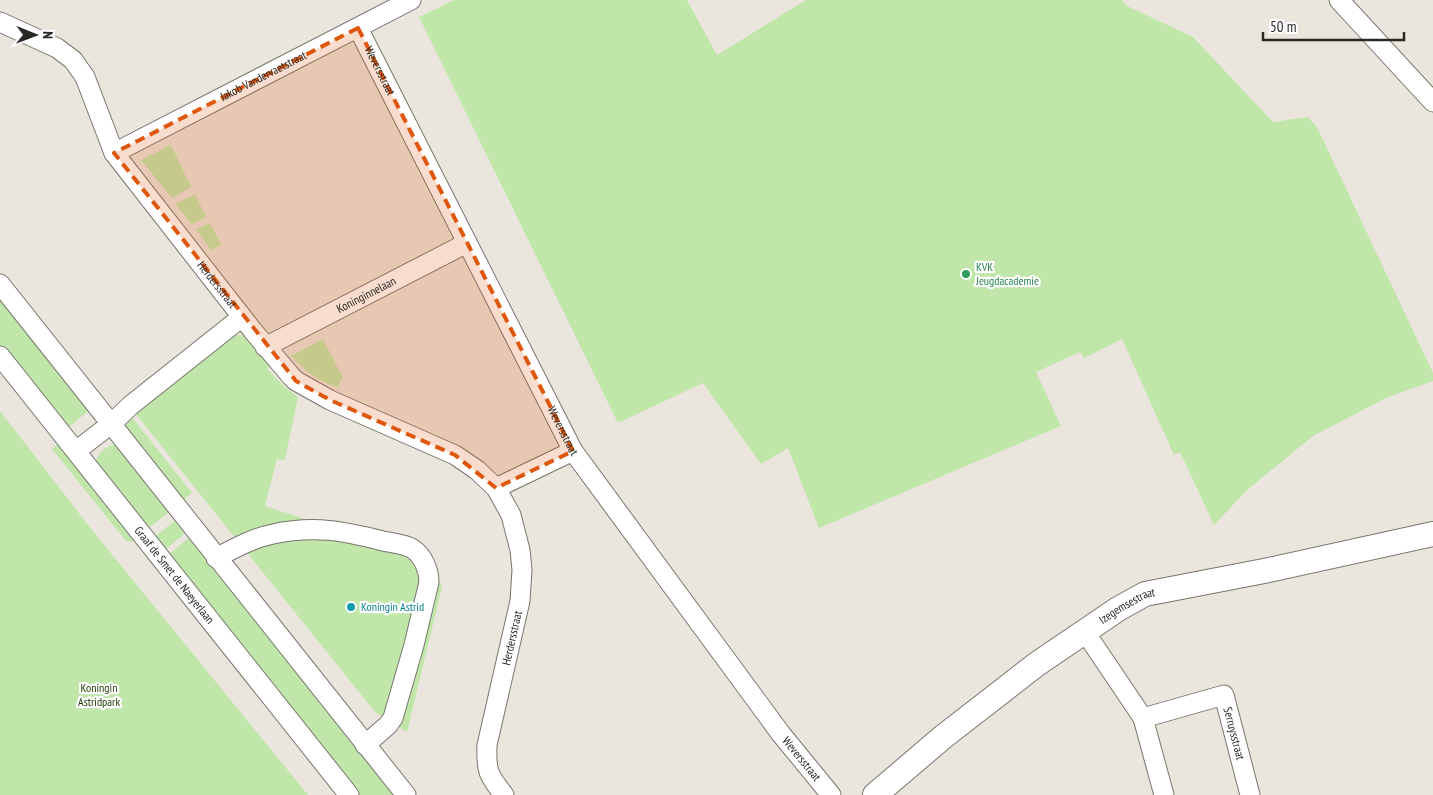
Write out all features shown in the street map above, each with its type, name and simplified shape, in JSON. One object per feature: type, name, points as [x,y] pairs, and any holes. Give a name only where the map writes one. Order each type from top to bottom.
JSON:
[{"type":"street","name":"Jakob Vandervaetstraat","points":[[114,153],[411,0]]},
{"type":"street","points":[[1339,0],[1433,102]]},
{"type":"street","name":"Herdersstraat","points":[[0,22],[57,48],[73,60],[85,77],[114,153],[265,347],[296,381],[330,400],[455,455],[477,470],[496,488],[511,515],[520,550],[522,570],[520,600],[487,745],[486,764],[496,792]]},
{"type":"street","name":"Weversstraat","points":[[358,28],[573,451],[781,734],[831,795]]},
{"type":"street","name":"Koninginnelaan","points":[[265,347],[467,243]]},
{"type":"street","points":[[0,284],[406,795]]},
{"type":"street","points":[[76,451],[111,424],[131,404],[242,317]]},
{"type":"street","name":"Graaf de Smet de Naeyerlaan","points":[[0,356],[349,795]]},
{"type":"street","points":[[496,488],[573,451]]},
{"type":"street","points":[[216,558],[239,545],[273,534],[318,529],[341,531],[401,545],[413,549],[419,556],[426,565],[429,582],[400,698],[393,718],[388,725],[365,745]]},
{"type":"street","name":"Izegemsestraat","points":[[875,795],[943,737],[1037,664],[1118,609],[1145,594],[1330,557],[1433,534]]},
{"type":"street","points":[[1085,632],[1143,718],[1164,795]]},
{"type":"street","name":"Serruysstraat","points":[[1143,718],[1224,695],[1250,795]]},
{"type":"highlighted area","points":[[358,28],[573,451],[496,488],[455,455],[330,400],[296,381],[114,153]]},
{"type":"green space","name":"KVK Jeugdacademie","points":[[454,0],[687,0],[717,55],[806,0],[1122,0],[1127,6],[1193,37],[1273,122],[1308,117],[1317,127],[1433,373],[1433,381],[1386,398],[1313,436],[1247,490],[1214,525],[1180,452],[1174,455],[1122,339],[1084,358],[1080,352],[1036,372],[1061,426],[819,528],[788,448],[761,464],[703,383],[618,423],[419,17]]},
{"type":"green space","points":[[171,145],[191,187],[172,198],[141,160]]},
{"type":"green space","points":[[195,194],[206,217],[192,224],[175,204]]},
{"type":"green space","points":[[210,223],[221,245],[211,250],[196,229]]},
{"type":"green space","points":[[0,294],[91,409],[65,430],[0,349]]},
{"type":"green space","points":[[232,336],[245,336],[270,365],[267,369],[298,397],[285,460],[277,459],[265,506],[350,534],[402,547],[434,570],[442,587],[407,732],[375,712],[135,413]]},
{"type":"green space","points":[[323,339],[343,378],[337,387],[324,382],[312,374],[291,356]]},
{"type":"green space","name":"Koningin Astridpark","points":[[0,411],[92,530],[308,795],[0,795]]},
{"type":"green space","points":[[131,416],[192,493],[180,503],[125,429]]},
{"type":"green space","points":[[60,442],[137,538],[132,542],[126,541],[52,449]]},
{"type":"green space","points":[[114,445],[118,446],[172,510],[145,531],[95,465],[101,452]]},
{"type":"green space","points":[[178,518],[188,531],[162,552],[152,539]]},
{"type":"green space","points":[[192,535],[398,795],[355,795],[166,557]]},
{"type":"place","name":"KVK Jeugdacademie","points":[[966,274]]},
{"type":"place","name":"Koningin Astrid","points":[[351,607]]}]
